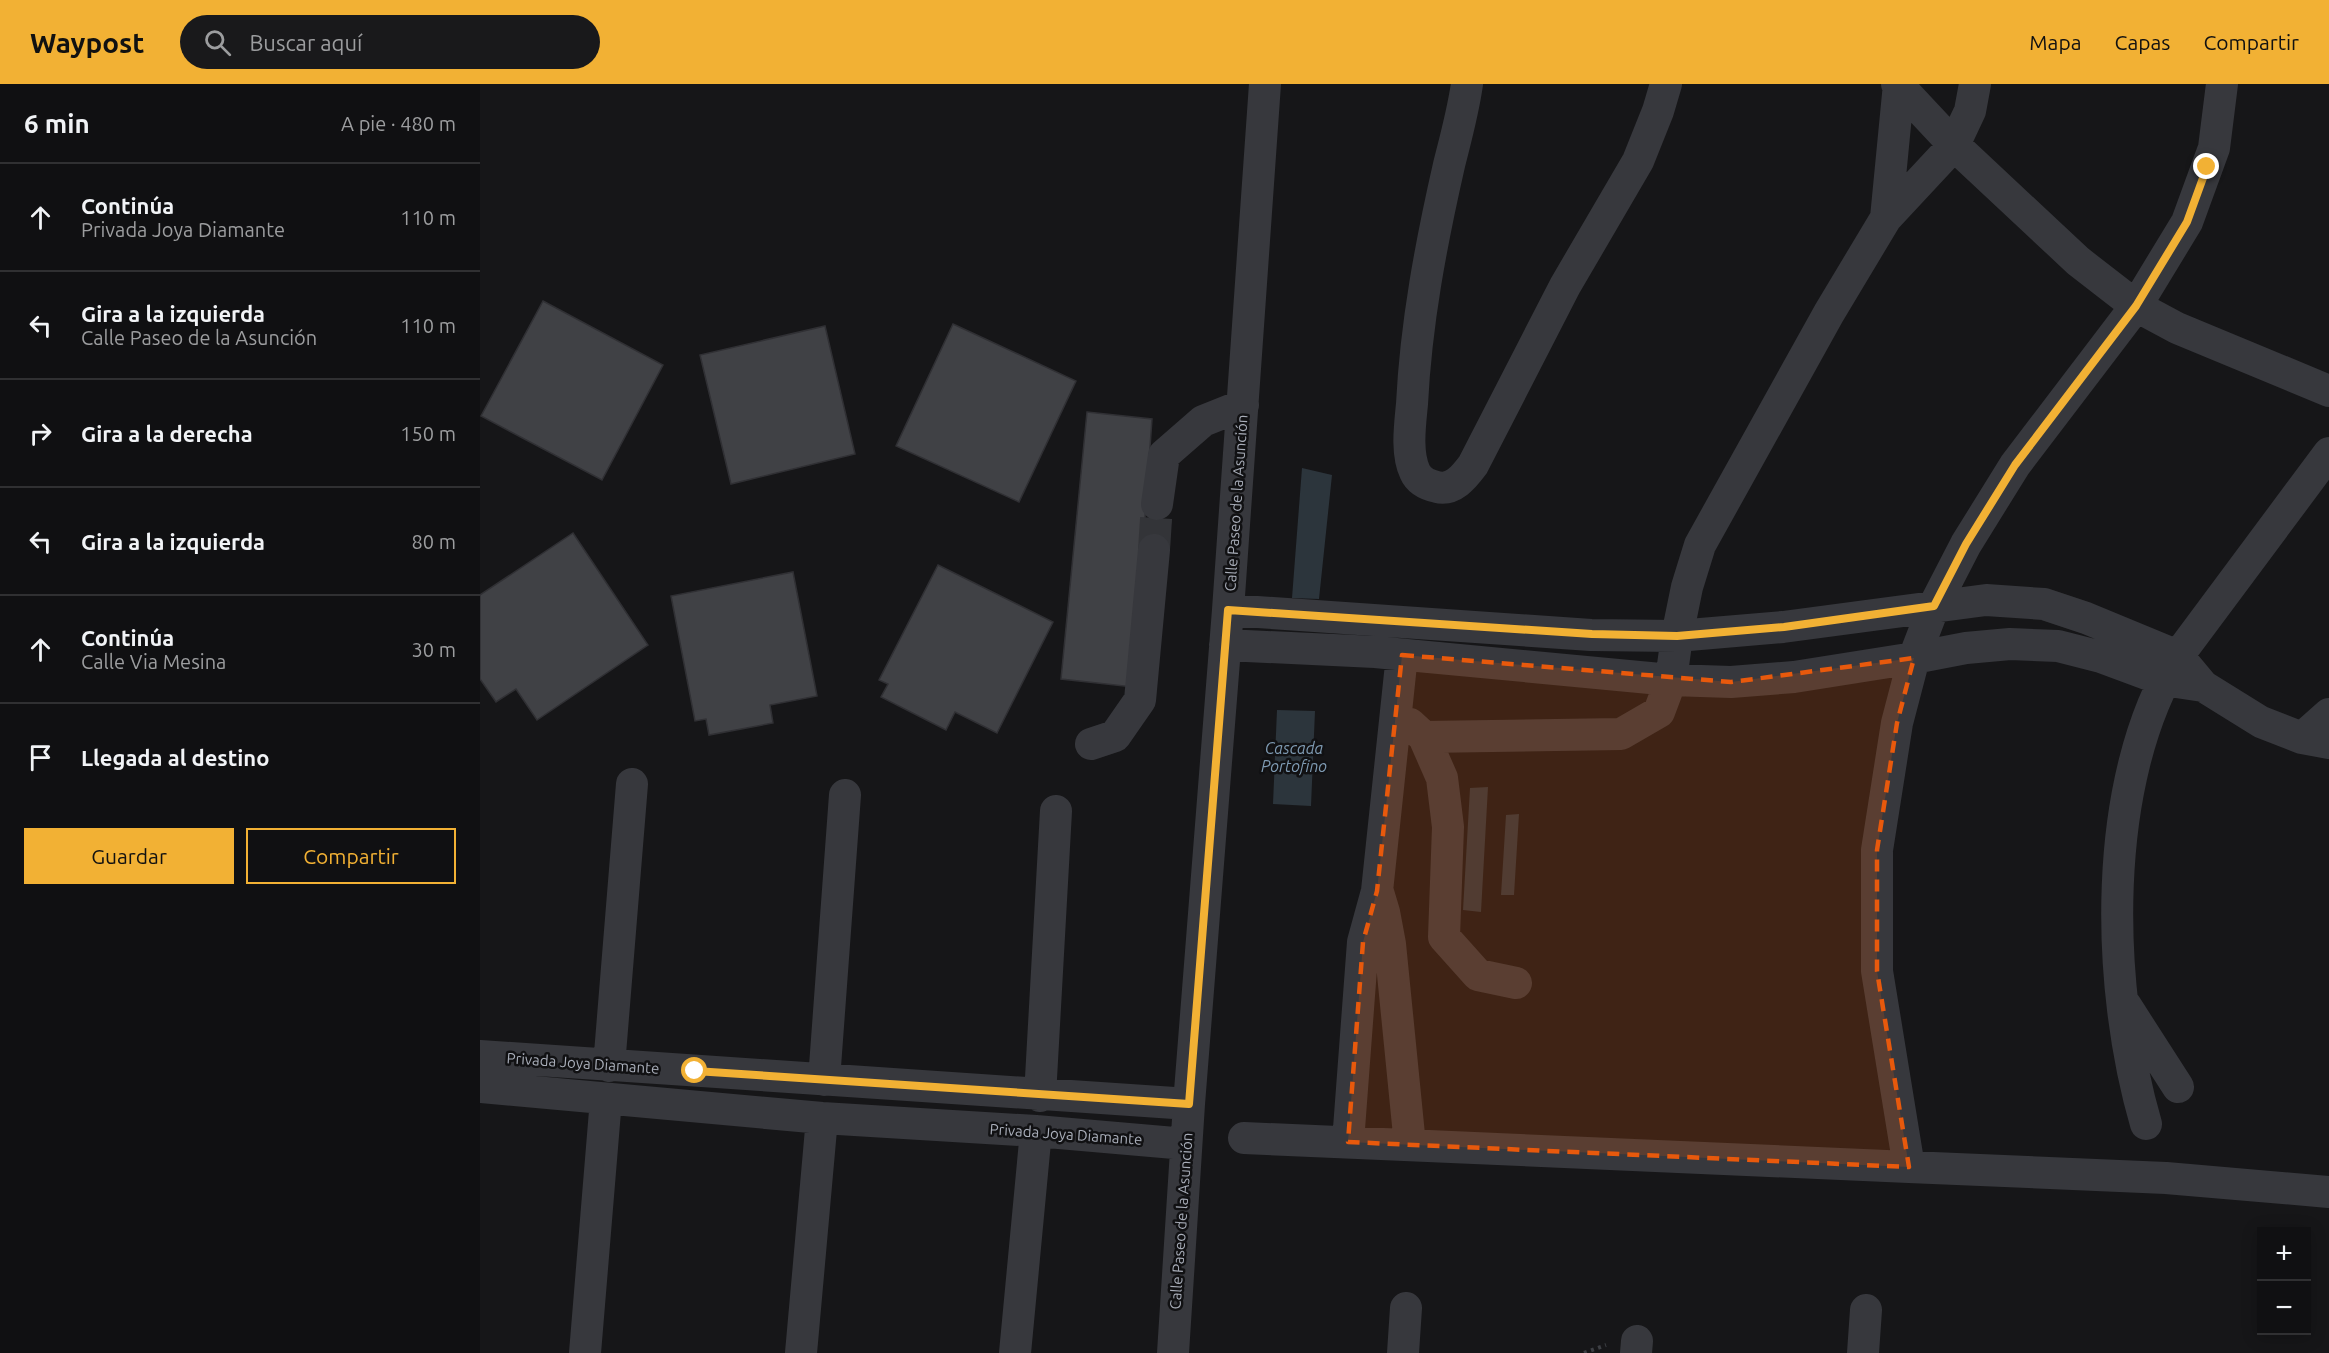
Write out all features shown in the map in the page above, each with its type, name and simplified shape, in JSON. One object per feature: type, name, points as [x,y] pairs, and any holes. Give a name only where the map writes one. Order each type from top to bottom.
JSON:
[{"type":"street","name":"Calle Paseo de la Asunción","points":[[1173,1353],[1186,1144],[1228,610],[1265,84]]},
{"type":"street","points":[[1467,84],[1420,308],[1412,391],[1410,431],[1415,474],[1427,485],[1444,489],[1461,481],[1473,465],[1565,286],[1638,161],[1666,84]]},
{"type":"street","points":[[1424,737],[1621,734],[1659,712],[1671,680],[1687,587],[1700,545],[1829,313],[1886,218],[1954,145],[1970,111],[1975,84]]},
{"type":"street","points":[[1909,1167],[1877,971],[1877,850],[1897,723],[1914,658],[1934,606],[1966,544],[2015,465],[2136,306],[2187,222],[2214,148],[2222,84]]},
{"type":"street","points":[[1898,85],[1954,145],[2078,261],[2136,306],[2176,327],[2329,391]]},
{"type":"street","points":[[1886,218],[1898,85]]},
{"type":"street","points":[[1157,504],[1164,455],[1203,421],[1243,405]]},
{"type":"street","points":[[2146,1124],[2134,1082],[2122,1000],[2118,891],[2123,819],[2139,746],[2170,668],[2329,453]]},
{"type":"street","points":[[1091,744],[1115,736],[1140,700],[1154,550]]},
{"type":"street","points":[[1228,610],[1592,634],[1677,636],[1784,627],[1986,600],[2044,604],[2086,618],[2261,722],[2315,741],[2329,714]]},
{"type":"street","points":[[1447,659],[1449,624]]},
{"type":"street","points":[[1225,645],[1402,655],[1671,680],[1731,682],[1794,677],[1966,648],[2010,644],[2058,646],[2101,657],[2170,668]]},
{"type":"street","points":[[1348,1142],[1363,942],[1377,891],[1402,655]]},
{"type":"street","points":[[1396,712],[1424,737],[1442,778],[1448,827],[1444,937],[1478,975],[1516,983]]},
{"type":"street","points":[[609,1066],[632,784]]},
{"type":"street","points":[[825,1080],[845,795]]},
{"type":"street","points":[[1040,1096],[1056,811]]},
{"type":"street","points":[[1377,891],[1390,944],[1410,1145]]},
{"type":"street","points":[[2122,1000],[2178,1087]]},
{"type":"street","name":"Privada Joya Diamante","points":[[480,1056],[1040,1096],[1189,1104]]},
{"type":"street","name":"Privada Joya Diamante","points":[[480,1087],[822,1118],[1036,1131],[1186,1144]]},
{"type":"street","points":[[585,1353],[606,1099]]},
{"type":"street","points":[[801,1353],[822,1118]]},
{"type":"street","points":[[1016,1353],[1036,1131]]},
{"type":"street","points":[[1244,1138],[2166,1178],[2329,1192]]},
{"type":"street","points":[[1403,1353],[1406,1308]]},
{"type":"street","points":[[1863,1353],[1866,1310]]},
{"type":"path","points":[[1584,1353],[1628,1346]]},
{"type":"highlighted area","points":[[1402,655],[1731,682],[1914,658],[1897,723],[1877,850],[1877,971],[1909,1167],[1348,1142],[1363,942],[1377,891]]},
{"type":"water","points":[[1302,468],[1332,475],[1319,599],[1292,598]]},
{"type":"water","name":"Cascada Portofino","points":[[1277,710],[1315,711],[1311,806],[1273,804]]},
{"type":"water","points":[[1488,787],[1481,912],[1463,910],[1470,788]]},
{"type":"water","points":[[1519,814],[1514,895],[1501,895],[1506,815]]},
{"type":"building","points":[[543,301],[663,365],[602,480],[481,416]]},
{"type":"building","points":[[953,324],[1076,381],[1019,502],[896,446]]},
{"type":"building","points":[[825,326],[855,454],[731,484],[700,355]]},
{"type":"building","points":[[1087,412],[1152,419],[1133,687],[1061,679]]},
{"type":"building","points":[[573,533],[648,645],[537,720],[516,689],[496,702],[480,679],[480,595]]},
{"type":"building","points":[[938,565],[1053,622],[997,733],[955,712],[946,730],[881,697],[888,684],[879,680]]},
{"type":"building","points":[[793,572],[817,696],[770,705],[773,723],[709,735],[706,719],[695,721],[671,596]]},
{"type":"tunnel","points":[[1154,550],[1157,504]]},
{"type":"route","points":[[695,1071],[1040,1096],[1189,1104],[1228,610],[1592,634],[1677,636],[1784,627],[1934,606],[1966,544],[2015,465],[2136,306],[2187,222],[2207,167]]}]
